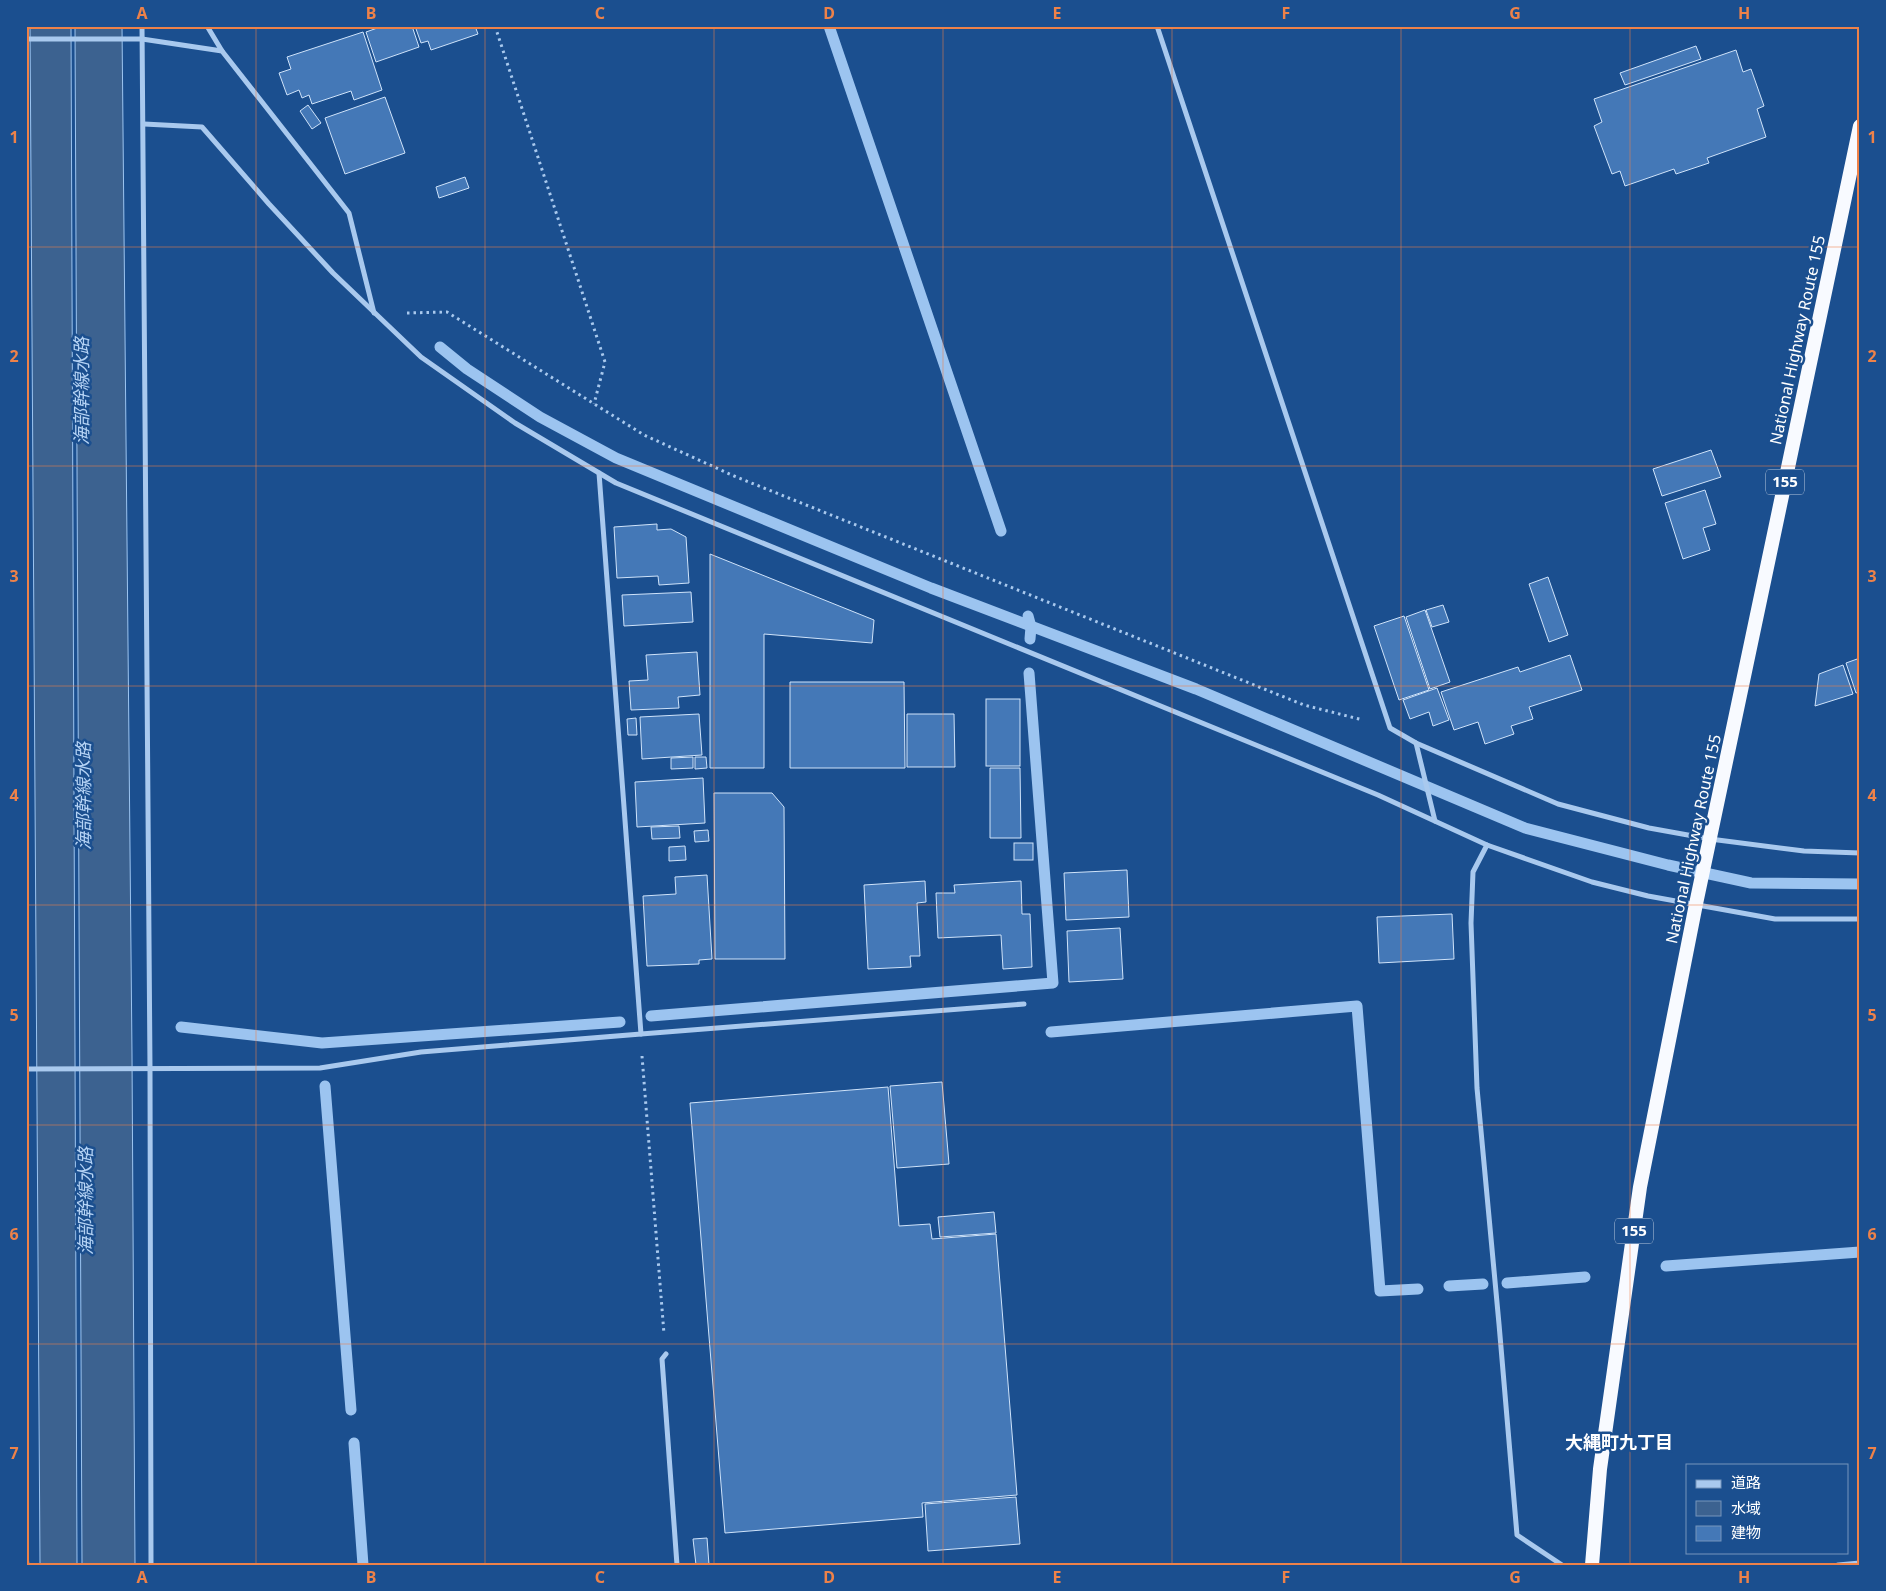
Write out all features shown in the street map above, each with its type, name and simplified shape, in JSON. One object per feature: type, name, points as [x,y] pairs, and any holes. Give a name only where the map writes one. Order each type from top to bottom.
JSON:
[{"type":"highway","name":"National Highway Route 155","points":[[1592,1565],[1600,1469],[1640,1187],[1710,839],[1860,126]]},
{"type":"street","points":[[142,26],[150,1069],[151,1565]]},
{"type":"street","points":[[207,26],[222,51],[349,213],[374,314]]},
{"type":"street","points":[[1157,26],[1390,728],[1416,743],[1558,804],[1649,828],[1710,839],[1804,851],[1860,853]]},
{"type":"street","points":[[26,39],[142,39],[222,51]]},
{"type":"street","points":[[144,124],[202,127],[269,204],[333,273],[421,357],[515,424],[625,486],[1378,795],[1487,845],[1592,882],[1648,896],[1697,902],[1776,919],[1860,920]]},
{"type":"street","points":[[599,473],[641,1034]]},
{"type":"street","points":[[1416,743],[1435,821]]},
{"type":"street","points":[[1487,845],[1474,872],[1473,889],[1472,924],[1476,1088],[1517,1535],[1562,1565]]},
{"type":"street","points":[[26,1069],[320,1068],[421,1052],[1024,1004]]},
{"type":"street","points":[[666,1354],[662,1359],[677,1565]]},
{"type":"street","points":[[26,1557],[27,1565]]},
{"type":"street","points":[[1838,1565],[1860,1563]]},
{"type":"path","points":[[495,26],[605,362],[594,404]]},
{"type":"path","points":[[374,314],[447,312],[644,435],[734,476],[1304,705],[1390,728]]},
{"type":"path","points":[[641,1034],[666,1354]]},
{"type":"water","points":[[30,26],[71,26],[77,1565],[40,1565]]},
{"type":"water","name":"海部幹線水路","points":[[75,26],[122,26],[135,1565],[82,1565]]},
{"type":"building","points":[[383,26],[412,26],[419,47],[376,62],[366,32]]},
{"type":"building","points":[[415,26],[475,26],[478,34],[431,50],[428,41],[421,43]]},
{"type":"building","points":[[363,32],[382,90],[354,100],[351,91],[312,104],[309,95],[302,98],[299,90],[287,95],[279,73],[291,69],[287,57]]},
{"type":"building","points":[[1696,46],[1701,59],[1625,85],[1620,73]]},
{"type":"building","points":[[1736,50],[1743,72],[1751,69],[1764,106],[1757,109],[1766,137],[1707,158],[1709,163],[1676,174],[1674,169],[1625,186],[1620,171],[1612,174],[1594,126],[1602,122],[1594,99]]},
{"type":"building","points":[[385,97],[405,153],[345,174],[325,118]]},
{"type":"building","points":[[308,105],[321,123],[312,129],[300,111]]},
{"type":"building","points":[[465,177],[469,188],[439,198],[436,187]]},
{"type":"building","points":[[1711,450],[1721,477],[1662,496],[1653,469]]},
{"type":"building","points":[[1705,490],[1716,524],[1703,528],[1710,550],[1683,559],[1665,503]]},
{"type":"building","points":[[657,524],[657,530],[671,529],[686,537],[689,583],[659,585],[658,576],[617,578],[614,527]]},
{"type":"building","points":[[710,554],[874,620],[872,643],[764,634],[764,768],[710,768]]},
{"type":"building","points":[[1548,577],[1568,635],[1549,642],[1529,584]]},
{"type":"building","points":[[691,592],[693,622],[624,626],[622,595]]},
{"type":"building","points":[[1443,605],[1449,622],[1432,627],[1426,610]]},
{"type":"building","points":[[1425,610],[1450,682],[1430,689],[1406,617]]},
{"type":"building","points":[[1404,616],[1429,690],[1399,700],[1374,626]]},
{"type":"building","points":[[697,652],[700,695],[678,697],[679,708],[631,710],[629,681],[648,680],[646,655]]},
{"type":"building","points":[[1570,655],[1582,690],[1529,707],[1533,719],[1511,726],[1514,734],[1485,744],[1478,722],[1454,730],[1441,692],[1518,667],[1520,672]]},
{"type":"building","points":[[1860,658],[1860,692],[1856,693],[1846,663]]},
{"type":"building","points":[[1843,665],[1853,694],[1815,706],[1819,674]]},
{"type":"building","points":[[790,682],[904,682],[905,768],[790,768]]},
{"type":"building","points":[[1437,688],[1449,720],[1433,726],[1429,712],[1410,719],[1403,700]]},
{"type":"building","points":[[986,699],[1020,699],[1020,766],[986,766]]},
{"type":"building","points":[[699,714],[702,755],[642,759],[640,717]]},
{"type":"building","points":[[907,714],[954,714],[955,767],[907,767]]},
{"type":"building","points":[[636,718],[637,735],[628,735],[627,719]]},
{"type":"building","points":[[693,757],[693,768],[671,769],[671,758]]},
{"type":"building","points":[[695,757],[706,757],[707,768],[695,769]]},
{"type":"building","points":[[990,768],[1020,768],[1021,838],[990,838]]},
{"type":"building","points":[[703,778],[705,823],[637,827],[635,782]]},
{"type":"building","points":[[714,793],[772,793],[784,807],[785,959],[715,959]]},
{"type":"building","points":[[679,826],[680,838],[652,839],[651,827]]},
{"type":"building","points":[[708,830],[709,841],[695,842],[694,831]]},
{"type":"building","points":[[1014,843],[1033,843],[1033,860],[1014,860]]},
{"type":"building","points":[[685,846],[686,860],[669,861],[669,847]]},
{"type":"building","points":[[1127,870],[1129,917],[1066,920],[1064,873]]},
{"type":"building","points":[[707,875],[712,959],[699,960],[699,964],[647,966],[643,896],[676,894],[675,877]]},
{"type":"building","points":[[925,881],[926,902],[917,903],[920,956],[910,956],[911,967],[868,969],[864,885]]},
{"type":"building","points":[[1021,881],[1022,914],[1030,914],[1032,967],[1003,969],[1001,935],[938,938],[936,893],[955,893],[954,885]]},
{"type":"building","points":[[1452,914],[1454,959],[1379,963],[1377,917]]},
{"type":"building","points":[[1120,928],[1123,979],[1069,982],[1067,931]]},
{"type":"building","points":[[942,1082],[949,1164],[897,1168],[890,1086]]},
{"type":"building","points":[[888,1087],[899,1226],[930,1224],[932,1239],[996,1234],[1017,1495],[922,1503],[923,1517],[725,1533],[690,1103]]},
{"type":"building","points":[[994,1212],[996,1233],[940,1237],[938,1217]]},
{"type":"building","points":[[1016,1497],[1020,1544],[928,1551],[925,1504]]},
{"type":"building","points":[[707,1538],[709,1565],[696,1565],[693,1539]]},
{"type":"waterway","points":[[829,26],[1001,531]]},
{"type":"waterway","points":[[440,347],[467,369],[540,417],[616,458],[931,588],[1196,689],[1525,828],[1668,865],[1751,883],[1860,884]]},
{"type":"waterway","points":[[1028,616],[1031,627],[1030,639]]},
{"type":"waterway","points":[[651,1016],[1053,983],[1029,673]]},
{"type":"waterway","points":[[1051,1032],[1357,1006],[1380,1291],[1418,1289]]},
{"type":"waterway","points":[[181,1027],[322,1043],[620,1022]]},
{"type":"waterway","points":[[325,1086],[351,1410]]},
{"type":"waterway","points":[[1666,1266],[1860,1252]]},
{"type":"waterway","points":[[1507,1283],[1585,1277]]},
{"type":"waterway","points":[[1449,1286],[1483,1284]]},
{"type":"waterway","points":[[354,1443],[363,1565]]},
{"type":"district","name":"大縄町九丁目","points":[[1619,1443]]}]
